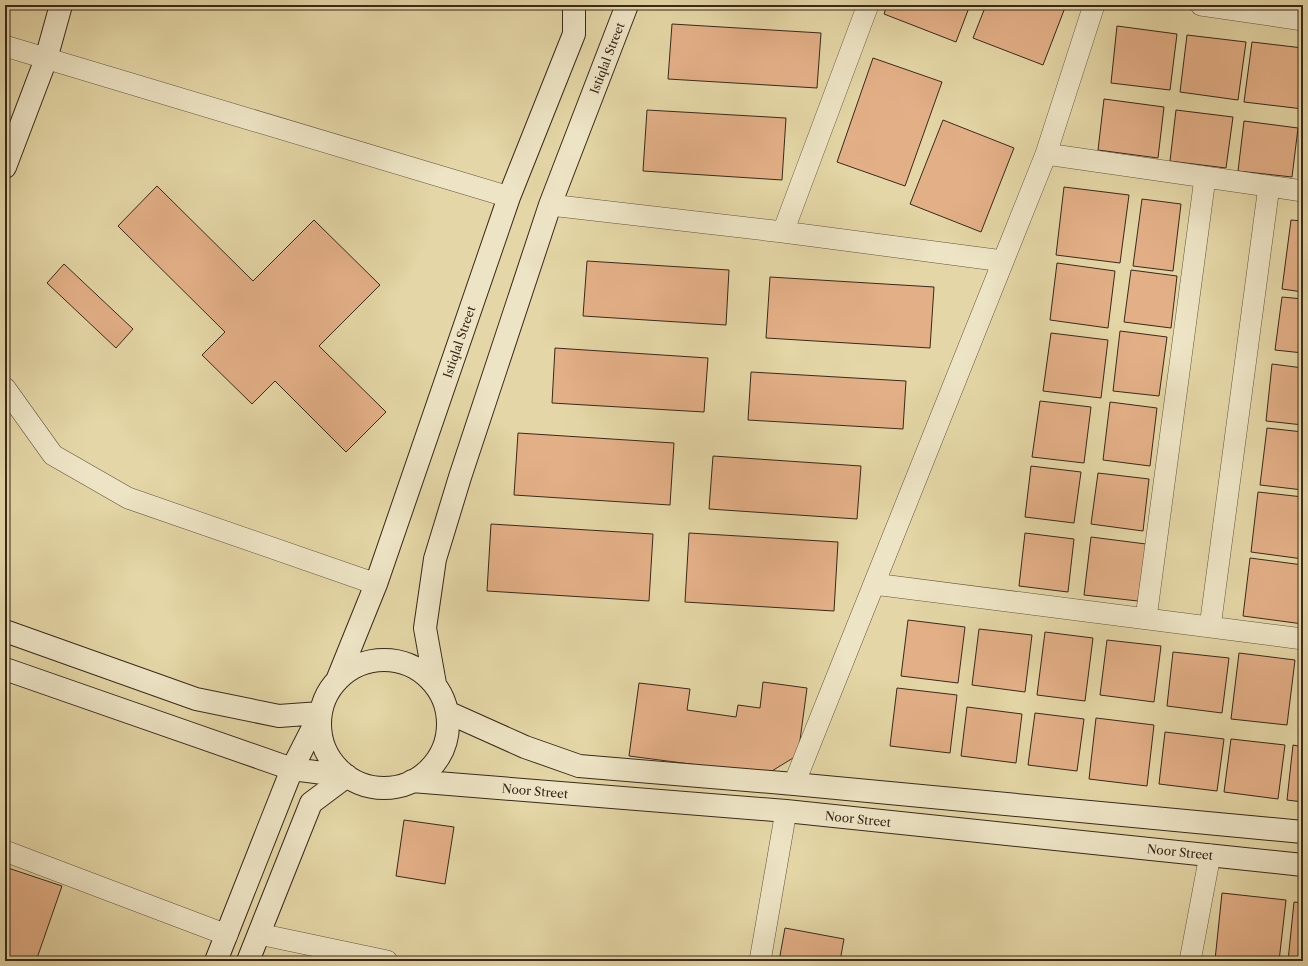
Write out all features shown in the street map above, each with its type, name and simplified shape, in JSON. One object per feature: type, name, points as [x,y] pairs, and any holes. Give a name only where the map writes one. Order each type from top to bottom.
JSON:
[{"type":"main road","points":[[5,167],[46,59],[61,5]]},
{"type":"main road","name":"Istiqlal Street","points":[[338,678],[376,584],[508,197],[574,34],[574,5]]},
{"type":"main road","name":"Istiqlal Street","points":[[435,684],[425,628],[435,559],[460,477],[550,205],[627,5]]},
{"type":"main road","points":[[5,630],[196,699],[279,716],[320,713]]},
{"type":"main road","points":[[216,961],[292,769],[320,713],[330,689],[338,678],[356,666],[376,660],[398,661],[418,670],[435,684],[443,697],[447,712],[448,733],[441,752],[429,769],[412,782],[396,787],[379,788],[362,784],[347,776],[334,764],[324,749],[320,731],[320,713]]},
{"type":"main road","points":[[5,669],[292,769],[347,776]]},
{"type":"main road","points":[[447,712],[525,747],[579,766],[794,784],[1303,832]]},
{"type":"main road","points":[[248,961],[311,803],[347,776]]},
{"type":"main road","name":"Noor Street","points":[[412,782],[786,811],[1303,865]]},
{"type":"street","points":[[783,232],[868,5]]},
{"type":"street","points":[[794,784],[1046,154],[1094,5]]},
{"type":"street","points":[[1201,5],[1303,20]]},
{"type":"street","points":[[5,46],[508,197]]},
{"type":"street","points":[[1046,154],[1303,191]]},
{"type":"street","points":[[1146,618],[1205,178]]},
{"type":"street","points":[[1210,627],[1269,186]]},
{"type":"street","points":[[550,205],[783,232],[1003,261]]},
{"type":"street","points":[[5,388],[54,455],[128,498],[376,584]]},
{"type":"street","points":[[874,584],[1303,638]]},
{"type":"street","points":[[760,961],[786,811]]},
{"type":"street","points":[[5,851],[227,935]]},
{"type":"street","points":[[1190,961],[1210,856]]},
{"type":"street","points":[[259,934],[387,961]]},
{"type":"building","points":[[887,5],[970,5],[956,42],[884,14]]},
{"type":"building","points":[[986,5],[1066,5],[1043,65],[973,38]]},
{"type":"building","points":[[672,24],[821,33],[817,88],[668,79]]},
{"type":"building","points":[[1117,26],[1177,34],[1170,90],[1111,83]]},
{"type":"building","points":[[1187,35],[1246,42],[1238,100],[1180,92]]},
{"type":"building","points":[[1252,42],[1303,48],[1303,109],[1244,102]]},
{"type":"building","points":[[873,58],[942,82],[905,186],[837,162]]},
{"type":"building","points":[[1104,99],[1164,107],[1158,158],[1098,150]]},
{"type":"building","points":[[647,110],[786,118],[782,180],[643,171]]},
{"type":"building","points":[[1176,110],[1233,117],[1226,168],[1170,161]]},
{"type":"building","points":[[943,120],[1014,148],[981,232],[910,204]]},
{"type":"building","points":[[1244,121],[1298,128],[1292,177],[1238,171]]},
{"type":"building","points":[[157,186],[253,281],[314,220],[380,285],[319,346],[386,412],[346,452],[275,381],[252,404],[202,355],[225,332],[118,226]]},
{"type":"building","points":[[1064,187],[1129,195],[1120,263],[1056,255]]},
{"type":"building","points":[[1142,199],[1181,204],[1173,271],[1133,266]]},
{"type":"building","points":[[1291,220],[1303,221],[1303,292],[1282,289]]},
{"type":"building","points":[[587,261],[729,270],[726,325],[583,316]]},
{"type":"building","points":[[1057,263],[1115,271],[1108,328],[1050,320]]},
{"type":"building","points":[[64,264],[133,329],[116,348],[47,283]]},
{"type":"building","points":[[1131,270],[1177,276],[1171,328],[1124,322]]},
{"type":"building","points":[[770,277],[934,287],[930,348],[766,338]]},
{"type":"building","points":[[1282,297],[1303,299],[1303,353],[1275,350]]},
{"type":"building","points":[[1120,331],[1167,337],[1159,396],[1113,391]]},
{"type":"building","points":[[1051,333],[1108,340],[1101,398],[1043,391]]},
{"type":"building","points":[[555,348],[708,358],[704,412],[552,403]]},
{"type":"building","points":[[1272,364],[1303,368],[1303,425],[1266,421]]},
{"type":"building","points":[[751,372],[906,381],[903,429],[748,420]]},
{"type":"building","points":[[1040,401],[1091,407],[1084,463],[1032,457]]},
{"type":"building","points":[[1110,402],[1157,408],[1150,466],[1103,460]]},
{"type":"building","points":[[1267,428],[1303,432],[1303,490],[1260,485]]},
{"type":"building","points":[[518,433],[674,443],[670,505],[514,495]]},
{"type":"building","points":[[713,456],[861,466],[857,519],[709,509]]},
{"type":"building","points":[[1031,466],[1081,472],[1074,523],[1025,517]]},
{"type":"building","points":[[1098,473],[1149,479],[1143,531],[1091,524]]},
{"type":"building","points":[[1258,492],[1303,497],[1303,559],[1251,552]]},
{"type":"building","points":[[491,524],[653,534],[649,601],[487,591]]},
{"type":"building","points":[[689,533],[838,542],[834,611],[685,602]]},
{"type":"building","points":[[1025,533],[1074,539],[1068,592],[1019,586]]},
{"type":"building","points":[[1091,537],[1146,544],[1138,601],[1084,595]]},
{"type":"building","points":[[1250,558],[1303,565],[1303,624],[1243,616]]},
{"type":"building","points":[[908,620],[965,627],[958,683],[901,676]]},
{"type":"building","points":[[979,629],[1032,635],[1025,692],[972,685]]},
{"type":"building","points":[[1045,632],[1093,638],[1085,701],[1037,695]]},
{"type":"building","points":[[1107,640],[1161,646],[1154,702],[1100,695]]},
{"type":"building","points":[[1173,652],[1229,658],[1222,713],[1167,706]]},
{"type":"building","points":[[1239,653],[1295,660],[1287,725],[1231,719]]},
{"type":"building","points":[[763,682],[807,688],[798,755],[767,774],[629,756],[639,683],[690,689],[687,710],[736,717],[738,705],[760,708]]},
{"type":"building","points":[[897,688],[957,695],[950,753],[890,746]]},
{"type":"building","points":[[967,707],[1022,714],[1016,763],[961,756]]},
{"type":"building","points":[[1035,713],[1084,719],[1077,771],[1028,765]]},
{"type":"building","points":[[1096,718],[1154,725],[1147,786],[1089,779]]},
{"type":"building","points":[[1165,732],[1224,739],[1217,791],[1159,784]]},
{"type":"building","points":[[1231,739],[1285,745],[1278,799],[1224,792]]},
{"type":"building","points":[[1293,745],[1303,747],[1303,802],[1287,800]]},
{"type":"building","points":[[404,820],[454,827],[445,884],[396,876]]},
{"type":"building","points":[[5,867],[62,886],[36,961],[12,961],[5,959]]},
{"type":"building","points":[[1222,893],[1286,900],[1279,961],[1215,960]]},
{"type":"building","points":[[1294,902],[1303,903],[1303,961],[1288,961]]},
{"type":"building","points":[[785,928],[844,939],[840,961],[779,961]]}]
